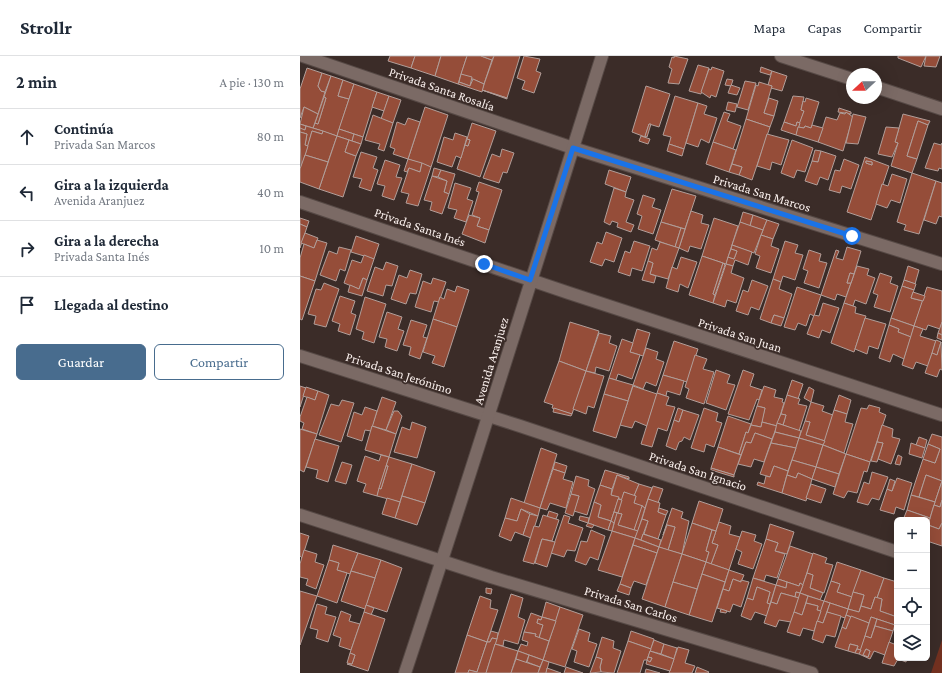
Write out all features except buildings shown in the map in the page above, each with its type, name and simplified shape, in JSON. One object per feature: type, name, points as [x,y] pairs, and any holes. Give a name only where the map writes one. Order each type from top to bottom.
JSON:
[{"type":"street","name":"Privada Santa Rosalía","points":[[303,56],[573,148]]},
{"type":"street","name":"Avenida Aranjuez","points":[[405,673],[489,416],[530,280],[602,56]]},
{"type":"street","points":[[781,56],[846,78]]},
{"type":"street","points":[[882,89],[942,109]]},
{"type":"street","name":"Privada San Marcos","points":[[573,148],[942,264]]},
{"type":"street","name":"Privada Santa Inés","points":[[300,202],[530,280]]},
{"type":"street","name":"Privada San Juan","points":[[530,280],[942,415]]},
{"type":"street","name":"Privada San Jerónimo","points":[[300,356],[489,416]]},
{"type":"street","name":"Privada San Ignacio","points":[[489,416],[894,551]]},
{"type":"street","name":"Privada San Carlos","points":[[300,514],[442,562],[812,673]]},
{"type":"shaded area","points":[[942,640],[942,673],[931,673]]},
{"type":"route","points":[[484,264],[530,280],[573,148],[852,236]]}]
